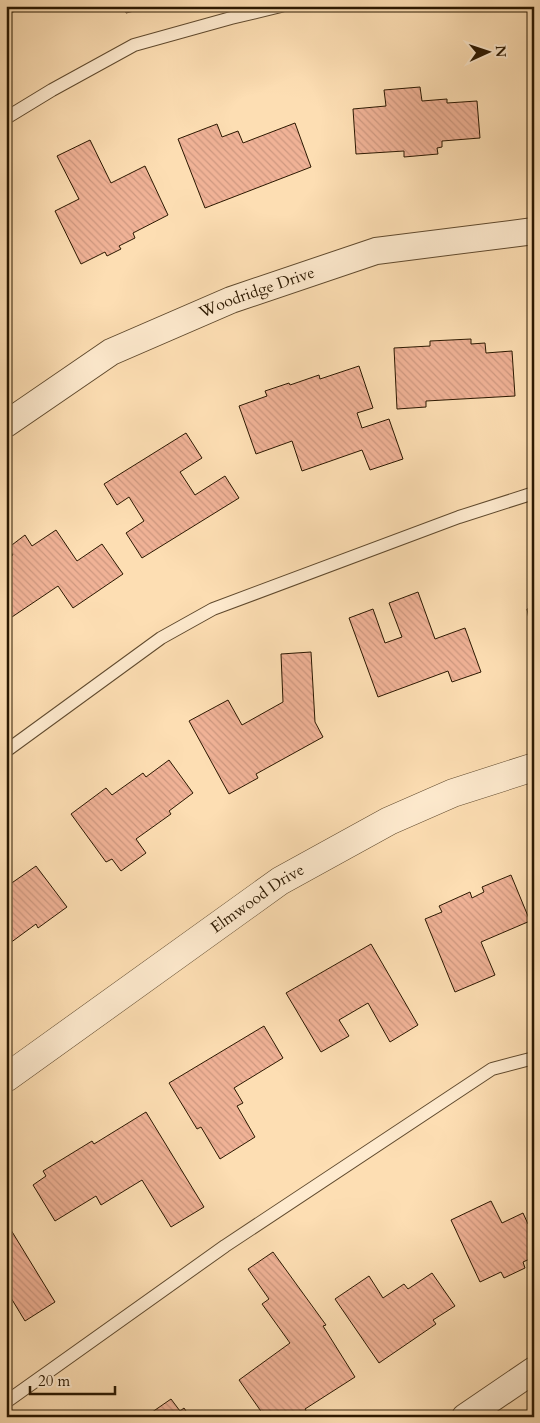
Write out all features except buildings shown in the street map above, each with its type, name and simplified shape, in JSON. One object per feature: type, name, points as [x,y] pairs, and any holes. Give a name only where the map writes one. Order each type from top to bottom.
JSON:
[{"type":"street","name":"Woodridge Drive","points":[[6,424],[111,352],[232,300],[376,251],[534,231]]},
{"type":"street","name":"Elmwood Drive","points":[[6,1078],[280,881],[389,821],[453,793],[534,768]]},
{"type":"street","points":[[465,1417],[534,1370]]},
{"type":"lane","points":[[6,118],[52,90],[134,45],[281,6]]},
{"type":"lane","points":[[6,751],[161,638],[213,609],[459,518],[534,493]]},
{"type":"lane","points":[[6,1402],[225,1246],[492,1069],[534,1058]]}]
